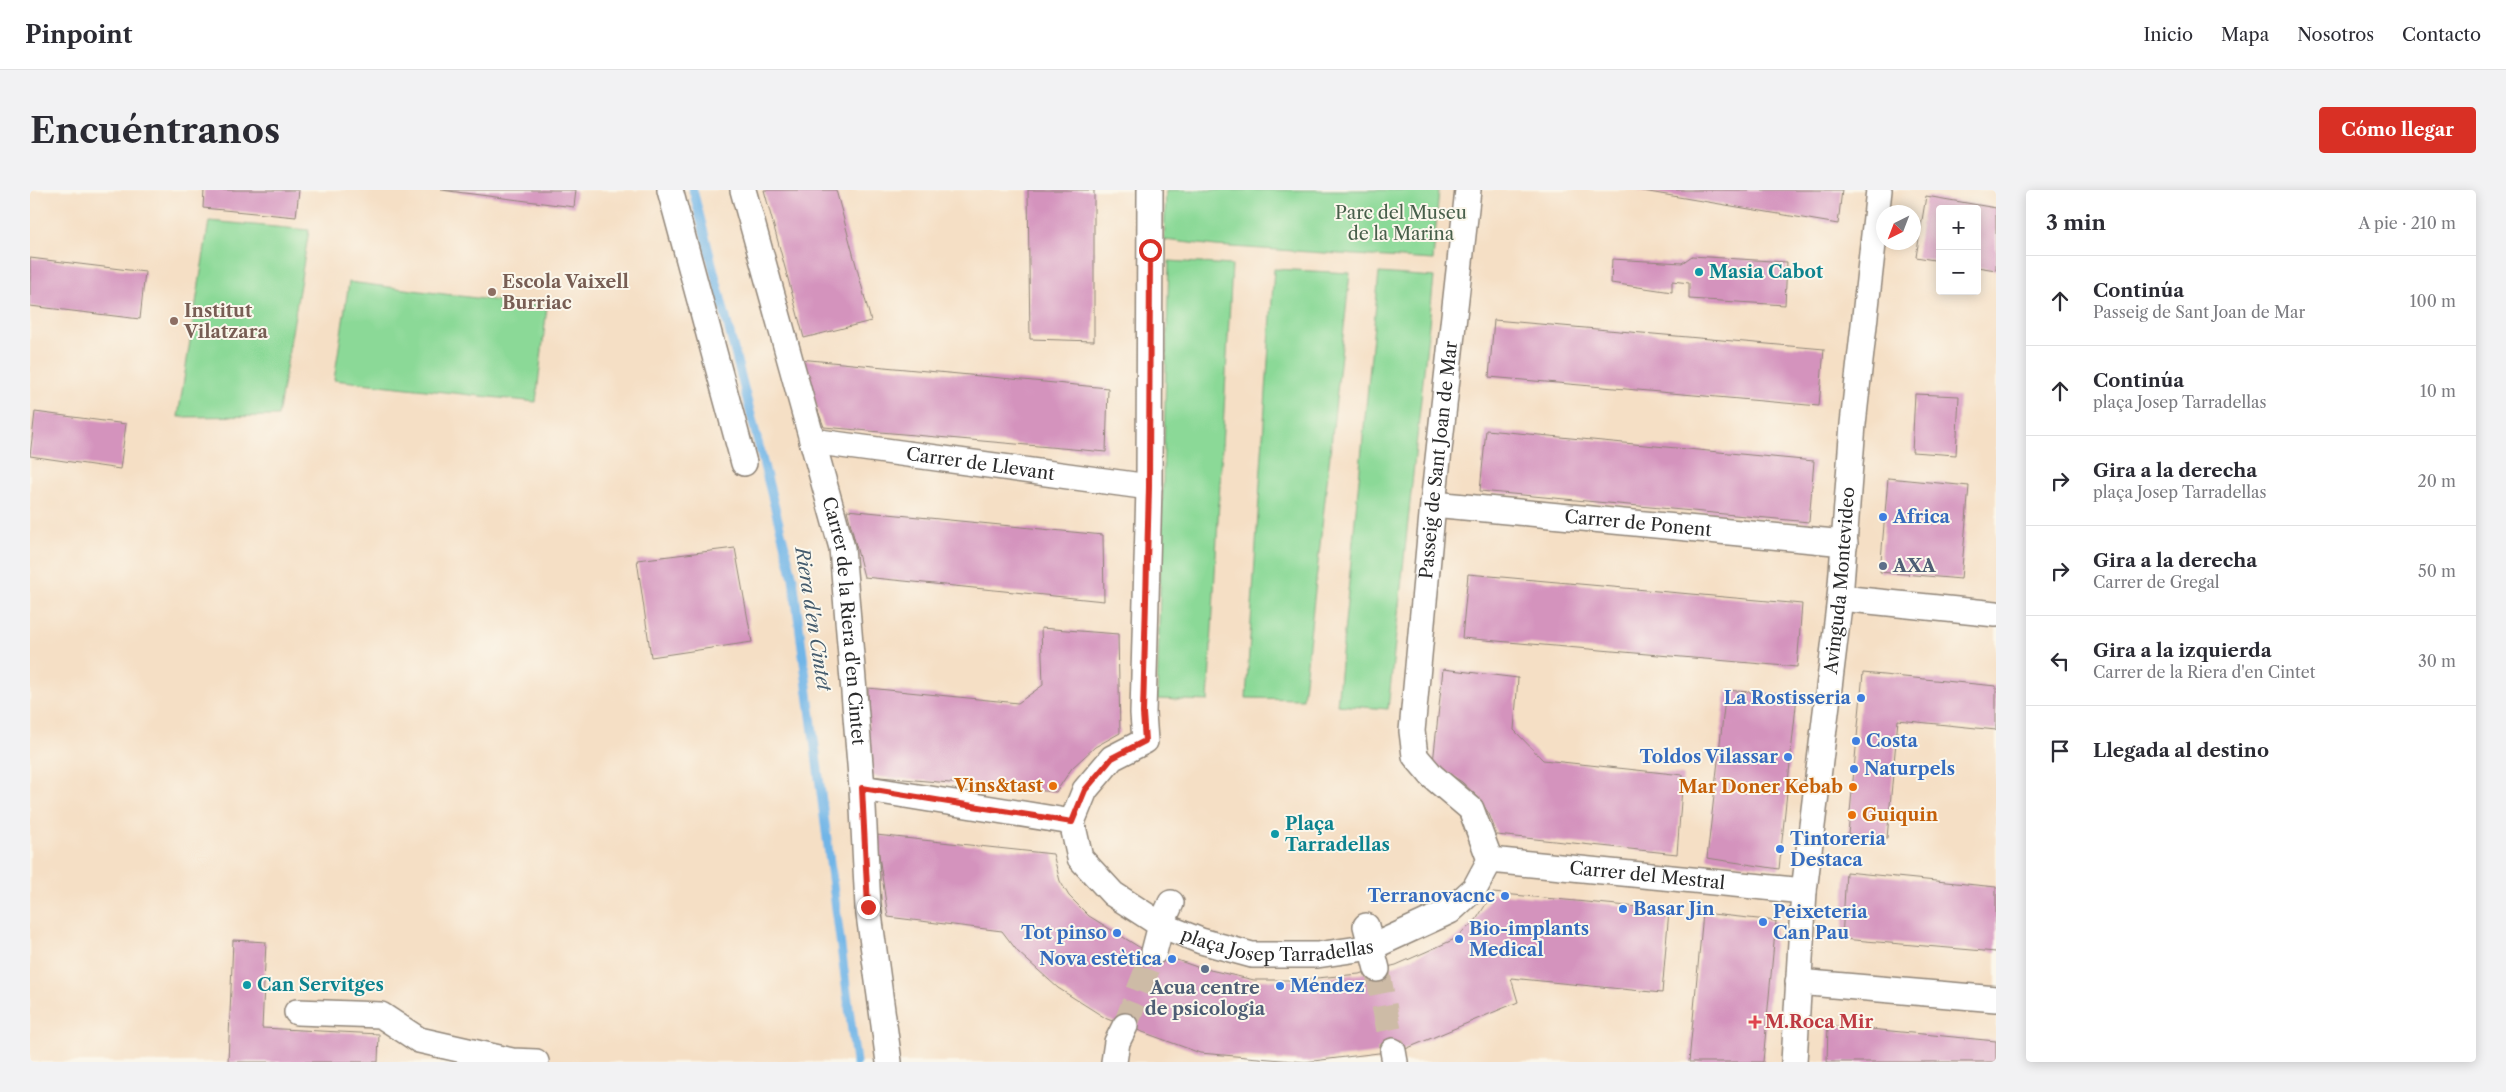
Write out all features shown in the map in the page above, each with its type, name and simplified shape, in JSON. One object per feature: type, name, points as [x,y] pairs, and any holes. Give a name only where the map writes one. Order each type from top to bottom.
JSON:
[{"type":"street","points":[[670,190],[744,463]]},
{"type":"street","name":"Carrer de la Riera d'en Cintet","points":[[743,190],[842,548],[862,788],[868,907],[889,1062]]},
{"type":"street","points":[[862,788],[1072,822],[1085,790],[1112,758],[1145,741],[1143,713],[1149,487],[1150,190]]},
{"type":"street","name":"Passeig de Sant Joan de Mar","points":[[1468,190],[1433,504],[1412,731],[1415,756],[1432,776],[1471,809],[1490,860]]},
{"type":"street","name":"Avinguda Montevideo","points":[[1794,1062],[1804,890],[1840,598],[1853,424],[1879,190]]},
{"type":"street","name":"Carrer de Llevant","points":[[812,441],[1149,487]]},
{"type":"street","name":"Carrer de Ponent","points":[[1433,504],[1844,543]]},
{"type":"street","points":[[1840,598],[1996,614]]},
{"type":"street","name":"plaça Josep Tarradellas","points":[[1072,822],[1080,858],[1113,894],[1166,914],[1201,941],[1252,955],[1316,955],[1372,947],[1450,911],[1475,888],[1490,860]]},
{"type":"street","name":"Carrer del Mestral","points":[[1490,860],[1804,890]]},
{"type":"street","points":[[1154,952],[1166,914]]},
{"type":"street","points":[[1798,982],[1996,999]]},
{"type":"street","points":[[297,1012],[382,1015],[419,1040],[512,1061],[536,1062]]},
{"type":"street","points":[[1114,1062],[1118,1042],[1125,1026]]},
{"type":"green space","name":"Parc del Museu de la Marina","points":[[1166,190],[1439,190],[1433,260],[1216,246],[1164,240]]},
{"type":"green space","points":[[209,221],[309,230],[278,416],[178,417]]},
{"type":"green space","points":[[1169,261],[1232,265],[1208,701],[1157,699]]},
{"type":"green space","points":[[1274,269],[1350,273],[1303,699],[1246,698]]},
{"type":"green space","points":[[1379,273],[1434,277],[1388,709],[1337,705]]},
{"type":"green space","points":[[349,282],[547,307],[536,402],[334,380]]},
{"type":"building","points":[[204,190],[299,190],[296,217],[203,208]]},
{"type":"building","points":[[441,190],[576,190],[574,207]]},
{"type":"building","points":[[764,190],[836,190],[871,321],[804,338]]},
{"type":"building","points":[[1028,190],[1094,190],[1094,341],[1030,339]]},
{"type":"building","points":[[1637,190],[1842,190],[1838,224]]},
{"type":"building","points":[[1926,196],[1978,205],[1936,205],[1936,260],[1916,257],[1917,250],[1921,250],[1921,226]]},
{"type":"building","points":[[1981,205],[1996,208],[1996,270],[1981,268]]},
{"type":"building","name":"Masia Cabot","points":[[1692,256],[1787,262],[1785,305],[1689,299],[1689,283],[1672,281],[1672,292],[1611,283],[1612,259],[1682,263]]},
{"type":"building","points":[[30,258],[145,272],[140,319],[30,306]]},
{"type":"building","points":[[1494,320],[1824,349],[1819,406],[1489,377]]},
{"type":"building","points":[[799,359],[1108,388],[1106,452],[824,427]]},
{"type":"building","points":[[1915,394],[1959,396],[1956,455],[1912,452]]},
{"type":"building","points":[[35,412],[126,424],[120,469],[30,456]]},
{"type":"building","points":[[1486,430],[1814,461],[1809,522],[1480,491]]},
{"type":"building","points":[[1888,478],[1969,486],[1961,579],[1880,572]]},
{"type":"building","points":[[847,510],[1103,535],[1104,601],[864,577]]},
{"type":"building","points":[[735,548],[752,642],[651,657],[637,560]]},
{"type":"building","points":[[1468,574],[1802,604],[1797,667],[1462,638]]},
{"type":"building","points":[[1041,628],[1118,634],[1120,733],[1095,747],[1072,768],[1056,792],[868,776],[868,688],[1018,703],[1043,685]]},
{"type":"building","points":[[1443,669],[1518,678],[1514,730],[1543,760],[1683,775],[1677,854],[1497,835],[1489,814],[1479,798],[1462,782],[1433,763]]},
{"type":"building","points":[[1863,673],[1996,686],[1996,730],[1898,720],[1887,838],[1848,834]]},
{"type":"building","points":[[1726,690],[1797,696],[1779,869],[1707,858]]},
{"type":"building","points":[[876,835],[1053,854],[1060,881],[1069,896],[1089,916],[1139,947],[1197,967],[1254,980],[1296,980],[1359,974],[1396,965],[1455,939],[1476,920],[1493,893],[1669,910],[1662,993],[1511,978],[1518,1002],[1403,1050],[1305,1062],[1200,1053],[1107,1019],[1058,988],[1018,952],[1002,931],[888,917]]},
{"type":"building","points":[[1846,872],[1996,887],[1996,952],[1842,939]]},
{"type":"building","points":[[1703,913],[1776,921],[1763,1062],[1689,1062]]},
{"type":"building","name":"Can Servitges","points":[[233,940],[266,942],[262,1028],[379,1034],[378,1062],[228,1062]]},
{"type":"building","points":[[1828,1025],[1996,1041],[1996,1062],[1827,1062]]},
{"type":"waterway","name":"Riera d'en Cintet","points":[[693,190],[793,578],[856,1062]]},
{"type":"tunnel","points":[[1125,1026],[1154,952]]},
{"type":"tunnel","points":[[1377,969],[1393,1051]]},
{"type":"place","name":"Masia Cabot","points":[[1699,272]]},
{"type":"place","name":"Escola Vaixell Burriac","points":[[492,292]]},
{"type":"place","name":"Institut Vilatzara","points":[[174,321]]},
{"type":"place","name":"Africa","points":[[1883,517]]},
{"type":"place","name":"AXA","points":[[1883,566]]},
{"type":"place","name":"La Rostisseria","points":[[1861,698]]},
{"type":"place","name":"Costa","points":[[1856,741]]},
{"type":"place","name":"Toldos Vilassar","points":[[1788,757]]},
{"type":"place","name":"Naturpels","points":[[1854,769]]},
{"type":"place","name":"Vins&tast","points":[[1053,786]]},
{"type":"place","name":"Mar Doner Kebab","points":[[1853,787]]},
{"type":"place","name":"Guiquin","points":[[1852,815]]},
{"type":"place","name":"Plaça Tarradellas","points":[[1275,834]]},
{"type":"place","name":"Tintoreria Destaca","points":[[1780,849]]},
{"type":"place","name":"Terranovacnc","points":[[1505,896]]},
{"type":"place","name":"Basar Jin","points":[[1623,909]]},
{"type":"place","name":"Peixeteria Can Pau","points":[[1763,922]]},
{"type":"place","name":"Tot pinso","points":[[1117,933]]},
{"type":"place","name":"Bio-implants Medical","points":[[1459,939]]},
{"type":"place","name":"Nova estètica","points":[[1172,959]]},
{"type":"place","name":"Acua centre de psicologia","points":[[1205,969]]},
{"type":"place","name":"Can Servitges","points":[[247,985]]},
{"type":"place","name":"Méndez","points":[[1280,986]]},
{"type":"place","name":"M.Roca Mir","points":[[1755,1022]]},
{"type":"route","points":[[868,907],[862,788],[1072,822],[1085,790],[1112,758],[1145,741],[1143,713],[1149,487],[1150,250]]}]
